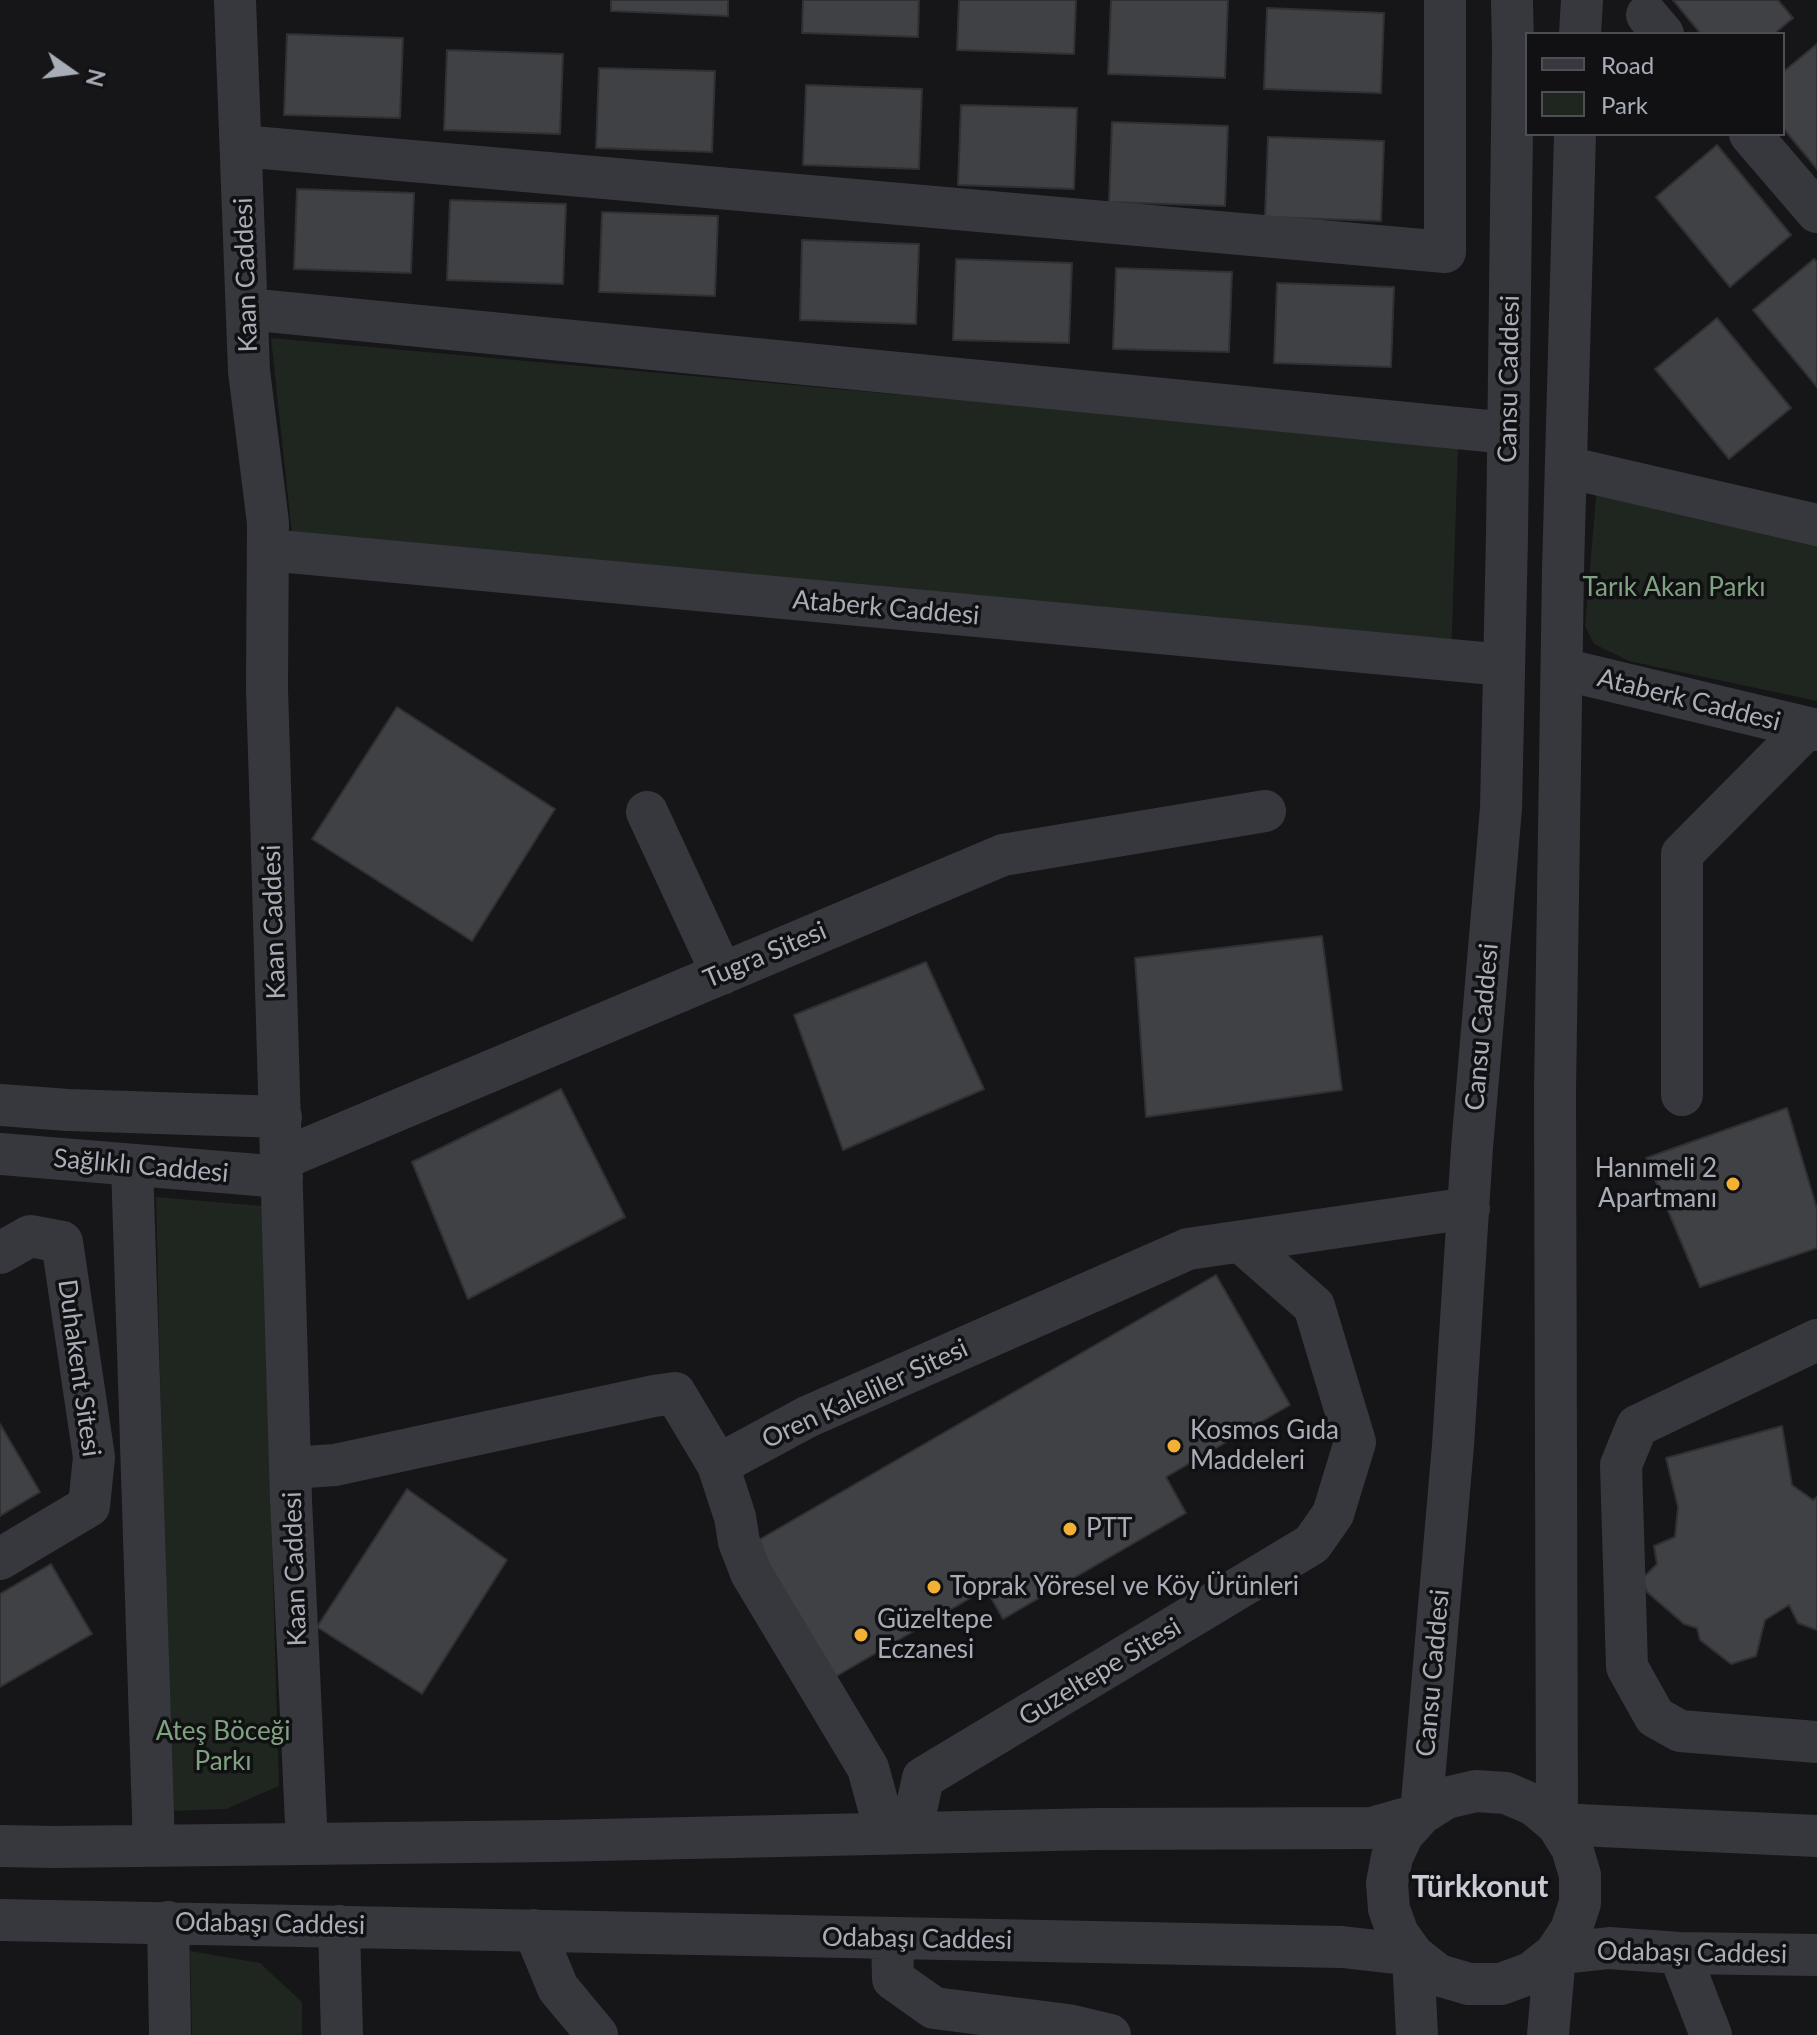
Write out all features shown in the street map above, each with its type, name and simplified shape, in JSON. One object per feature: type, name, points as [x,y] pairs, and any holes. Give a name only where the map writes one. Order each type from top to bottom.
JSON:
[{"type":"street","name":"Kaan Caddesi","points":[[235,0],[249,371],[268,523],[267,689],[291,1468],[307,1844]]},
{"type":"street","points":[[241,146],[1445,252],[1445,0]]},
{"type":"street","name":"Cansu Caddesi","points":[[1421,1814],[1453,1445],[1501,808],[1512,0]]},
{"type":"street","points":[[1580,32],[1582,0]]},
{"type":"street","points":[[1557,1824],[1555,1091],[1575,136]]},
{"type":"street","points":[[1752,136],[1817,212]]},
{"type":"street","points":[[247,309],[1508,433]]},
{"type":"street","points":[[1566,467],[1817,525]]},
{"type":"street","name":"Ataberk Caddesi","points":[[268,550],[1504,665]]},
{"type":"street","name":"Ataberk Caddesi","points":[[1562,669],[1812,729]]},
{"type":"street","points":[[1682,1095],[1682,854],[1812,729]]},
{"type":"street","name":"Tugra Sitesi","points":[[282,1168],[722,974],[1003,855],[1265,811]]},
{"type":"street","points":[[647,812],[722,974]]},
{"type":"street","name":"Sağlıklı Caddesi","points":[[0,1105],[281,1117]]},
{"type":"street","name":"Sağlıklı Caddesi","points":[[0,1154],[132,1165],[282,1168]]},
{"type":"street","points":[[132,1165],[154,1846]]},
{"type":"street","name":"Oren Kaleliler Sitesi","points":[[718,1465],[807,1417],[1188,1249],[1469,1208]]},
{"type":"street","name":"Duhakent Sitesi","points":[[0,1253],[30,1236],[62,1242],[94,1457],[89,1506],[0,1559]]},
{"type":"street","name":"Guzeltepe Sitesi","points":[[898,1833],[923,1778],[1312,1544],[1333,1514],[1355,1442],[1314,1306],[1241,1242]]},
{"type":"street","points":[[1817,1340],[1637,1426],[1621,1465],[1627,1667],[1655,1717],[1680,1731],[1817,1742]]},
{"type":"street","points":[[291,1468],[335,1465],[675,1393],[718,1465],[735,1517],[739,1542],[751,1573],[868,1768],[898,1833]]},
{"type":"street","points":[[1417,2035],[1413,1955],[1398,1934],[1389,1909],[1387,1883],[1392,1857],[1403,1834],[1421,1814],[1446,1798],[1476,1791],[1506,1793],[1534,1805],[1557,1824],[1572,1848],[1580,1875],[1580,1903],[1571,1930],[1555,1954],[1548,2035]]},
{"type":"street","points":[[0,1846],[568,1841],[1098,1829],[1372,1828],[1421,1814]]},
{"type":"street","points":[[1557,1824],[1817,1836]]},
{"type":"street","name":"Odabaşı Caddesi","points":[[0,1920],[1342,1947],[1413,1955],[1438,1975],[1469,1984],[1501,1984],[1531,1973],[1555,1954],[1609,1948],[1679,1953],[1817,1955]]},
{"type":"street","points":[[168,1922],[170,2035]]},
{"type":"street","points":[[339,1926],[342,2035]]},
{"type":"street","points":[[534,1930],[558,1988],[597,2035]]},
{"type":"street","points":[[892,1939],[893,1979],[934,2008],[1068,2025],[1110,2035]]},
{"type":"street","points":[[1679,1953],[1711,2035]]},
{"type":"green space","points":[[271,338],[1458,445],[1451,660],[292,534]]},
{"type":"green space","name":"Tarık Akan Parkı","points":[[1597,486],[1817,541],[1817,701],[1629,661],[1594,644],[1585,626]]},
{"type":"green space","name":"Ateş Böceği Parkı","points":[[156,1197],[262,1206],[279,1786],[226,1809],[170,1811]]},
{"type":"green space","points":[[190,1951],[260,1963],[302,2002],[302,2035],[192,2035]]},
{"type":"building","points":[[611,0],[728,0],[728,16],[611,11]]},
{"type":"building","points":[[803,0],[919,0],[918,37],[802,33]]},
{"type":"building","points":[[959,0],[1076,0],[1074,54],[957,50]]},
{"type":"building","points":[[1111,0],[1228,0],[1225,78],[1108,74]]},
{"type":"building","points":[[1673,0],[1778,0],[1793,18],[1776,32],[1699,32]]},
{"type":"building","points":[[1267,8],[1384,13],[1381,93],[1264,89]]},
{"type":"building","points":[[287,34],[403,38],[400,118],[284,115]]},
{"type":"building","points":[[1817,44],[1817,169],[1785,130],[1785,70]]},
{"type":"building","points":[[447,50],[563,54],[560,134],[444,130]]},
{"type":"building","points":[[599,68],[715,71],[712,152],[596,148]]},
{"type":"building","points":[[806,85],[922,89],[919,169],[803,165]]},
{"type":"building","points":[[961,105],[1077,108],[1074,189],[958,185]]},
{"type":"building","points":[[1112,122],[1228,126],[1225,206],[1109,202]]},
{"type":"building","points":[[1268,137],[1384,141],[1381,221],[1265,217]]},
{"type":"building","points":[[1717,145],[1791,235],[1730,287],[1656,197]]},
{"type":"building","points":[[297,189],[414,193],[411,273],[294,269]]},
{"type":"building","points":[[450,200],[566,204],[563,284],[447,280]]},
{"type":"building","points":[[602,212],[718,216],[715,296],[599,292]]},
{"type":"building","points":[[802,240],[919,244],[916,324],[800,320]]},
{"type":"building","points":[[956,259],[1072,263],[1069,343],[953,340]]},
{"type":"building","points":[[1814,259],[1817,262],[1817,387],[1753,310]]},
{"type":"building","points":[[1116,268],[1232,272],[1229,352],[1113,349]]},
{"type":"building","points":[[1277,283],[1394,287],[1391,367],[1274,363]]},
{"type":"building","points":[[1717,318],[1791,408],[1729,459],[1655,369]]},
{"type":"building","points":[[397,707],[555,809],[472,941],[312,839]]},
{"type":"building","points":[[1322,936],[1342,1090],[1146,1117],[1135,958]]},
{"type":"building","points":[[926,962],[984,1089],[843,1150],[794,1015]]},
{"type":"building","points":[[561,1089],[625,1217],[468,1299],[412,1162]]},
{"type":"building","name":"Hanımeli 2 Apartmanı","points":[[1787,1108],[1817,1209],[1817,1248],[1700,1287],[1646,1158]]},
{"type":"building","points":[[1216,1275],[1290,1405],[1166,1477],[1186,1513],[1003,1619],[986,1589],[828,1681],[750,1545]]},
{"type":"building","points":[[0,1424],[40,1492],[0,1516]]},
{"type":"building","points":[[1782,1426],[1792,1485],[1813,1500],[1817,1497],[1817,1630],[1798,1623],[1789,1605],[1765,1620],[1756,1656],[1731,1664],[1700,1640],[1697,1628],[1684,1624],[1647,1592],[1642,1579],[1657,1564],[1654,1546],[1675,1537],[1678,1507],[1666,1458]]},
{"type":"building","points":[[407,1489],[507,1560],[422,1694],[317,1627]]},
{"type":"building","points":[[51,1564],[92,1634],[0,1687],[0,1594]]},
{"type":"place","name":"Hanımeli 2 Apartmanı","points":[[1733,1184]]},
{"type":"place","name":"Kosmos Gıda Maddeleri","points":[[1174,1446]]},
{"type":"place","name":"PTT","points":[[1070,1529]]},
{"type":"place","name":"Toprak Yöresel ve Köy Ürünleri","points":[[934,1587]]},
{"type":"place","name":"Güzeltepe Eczanesi","points":[[861,1635]]},
{"type":"district","name":"Türkkonut","points":[[1480,1887]]}]
